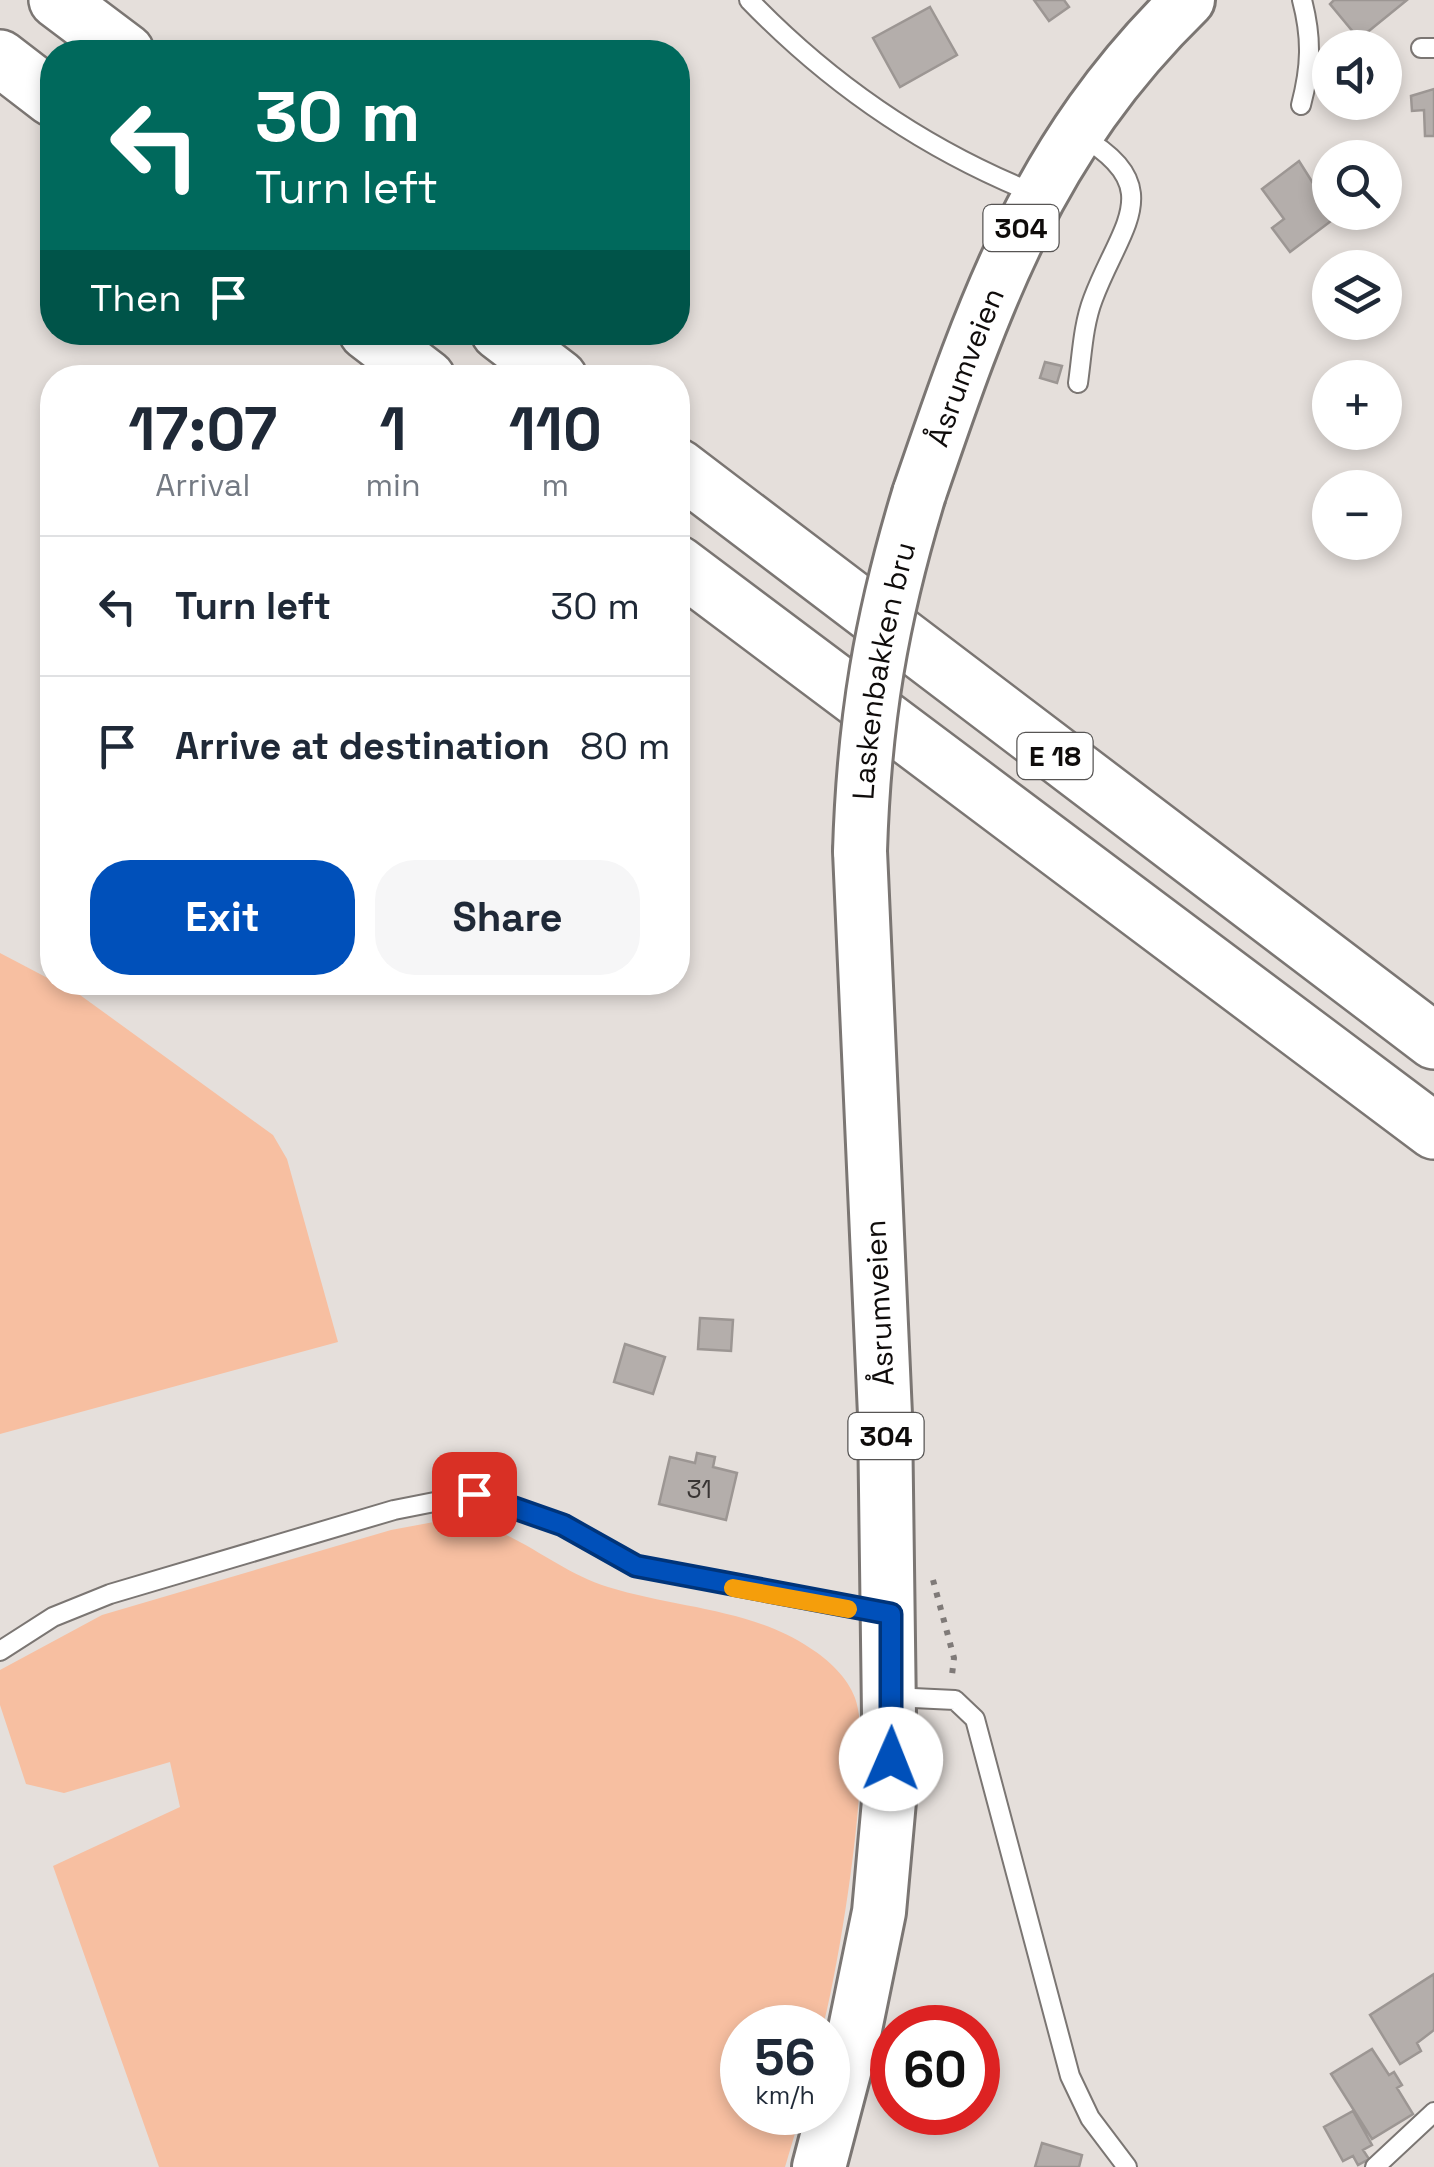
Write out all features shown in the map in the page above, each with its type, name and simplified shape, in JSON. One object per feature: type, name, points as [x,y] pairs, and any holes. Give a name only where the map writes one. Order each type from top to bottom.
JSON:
[{"type":"highway","points":[[56,0],[110,40]]},
{"type":"highway","points":[[0,58],[40,89]]},
{"type":"highway","points":[[384,345],[411,365]]},
{"type":"highway","points":[[516,345],[542,365]]},
{"type":"highway","name":"E 18","points":[[690,476],[1434,1041]]},
{"type":"highway","name":"E 18","points":[[690,573],[1434,1130]]},
{"type":"main road","name":"Åsrumveien","points":[[919,494],[958,380],[1036,194],[1074,132],[1144,42],[1188,0]]},
{"type":"main road","name":"Laskenbakken bru","points":[[860,851],[869,696],[884,617],[919,494]]},
{"type":"main road","name":"Åsrumveien","points":[[819,2167],[854,2034],[879,1912],[888,1827],[891,1614],[860,851]]},
{"type":"lane","points":[[749,0],[849,94],[987,175],[1036,194]]},
{"type":"lane","points":[[1301,105],[1311,68],[1310,34],[1302,0]]},
{"type":"lane","points":[[1074,132],[1125,168],[1130,210],[1122,240],[1090,304],[1078,383]]},
{"type":"lane","points":[[0,1651],[53,1617],[110,1594],[394,1510],[474,1494],[563,1525],[636,1566],[891,1614]]},
{"type":"lane","points":[[892,1697],[955,1700],[975,1719],[1070,2076],[1090,2118],[1126,2167]]},
{"type":"lane","points":[[1375,2167],[1434,2112]]},
{"type":"shaded area","points":[[0,953],[40,974],[40,995],[80,995],[273,1135],[287,1159],[338,1342],[0,1434]]},
{"type":"shaded area","points":[[450,1519],[493,1529],[608,1587],[737,1617],[787,1635],[824,1658],[852,1691],[860,1725],[858,1810],[828,2005],[720,2005],[720,2135],[794,2135],[785,2167],[159,2167],[53,1866],[180,1807],[170,1762],[64,1793],[26,1784],[0,1705],[0,1670],[102,1615],[391,1530]]},
{"type":"building","points":[[1034,0],[1064,0],[1069,7],[1049,21]]},
{"type":"building","points":[[1334,0],[1407,0],[1370,30],[1352,30],[1330,4]]},
{"type":"building","points":[[930,7],[957,55],[900,87],[873,38]]},
{"type":"building","points":[[1434,89],[1434,136],[1425,136],[1424,110],[1412,111],[1411,96]]},
{"type":"building","points":[[1299,161],[1312,182],[1312,230],[1319,230],[1290,252],[1272,228],[1284,219],[1262,189]]},
{"type":"building","points":[[1045,362],[1062,366],[1057,383],[1040,378]]},
{"type":"building","points":[[700,1318],[733,1320],[731,1351],[698,1349]]},
{"type":"building","points":[[625,1344],[665,1357],[653,1394],[614,1382]]},
{"type":"building","points":[[697,1453],[715,1457],[713,1467],[737,1473],[726,1520],[659,1504],[670,1457],[695,1463]]},
{"type":"building","points":[[1434,1974],[1434,2030],[1417,2043],[1421,2051],[1400,2064],[1370,2015]]},
{"type":"building","points":[[1372,2049],[1389,2075],[1394,2072],[1402,2085],[1397,2088],[1413,2114],[1372,2139],[1331,2074]]},
{"type":"building","points":[[1353,2111],[1372,2145],[1363,2150],[1369,2159],[1358,2165],[1353,2156],[1343,2161],[1324,2127]]},
{"type":"building","points":[[1042,2143],[1082,2155],[1079,2167],[1035,2167]]},
{"type":"slow traffic","points":[[733,1588],[848,1609]]},
{"type":"route","points":[[474,1494],[563,1525],[636,1566],[841,1608],[891,1614],[891,1759]]}]
